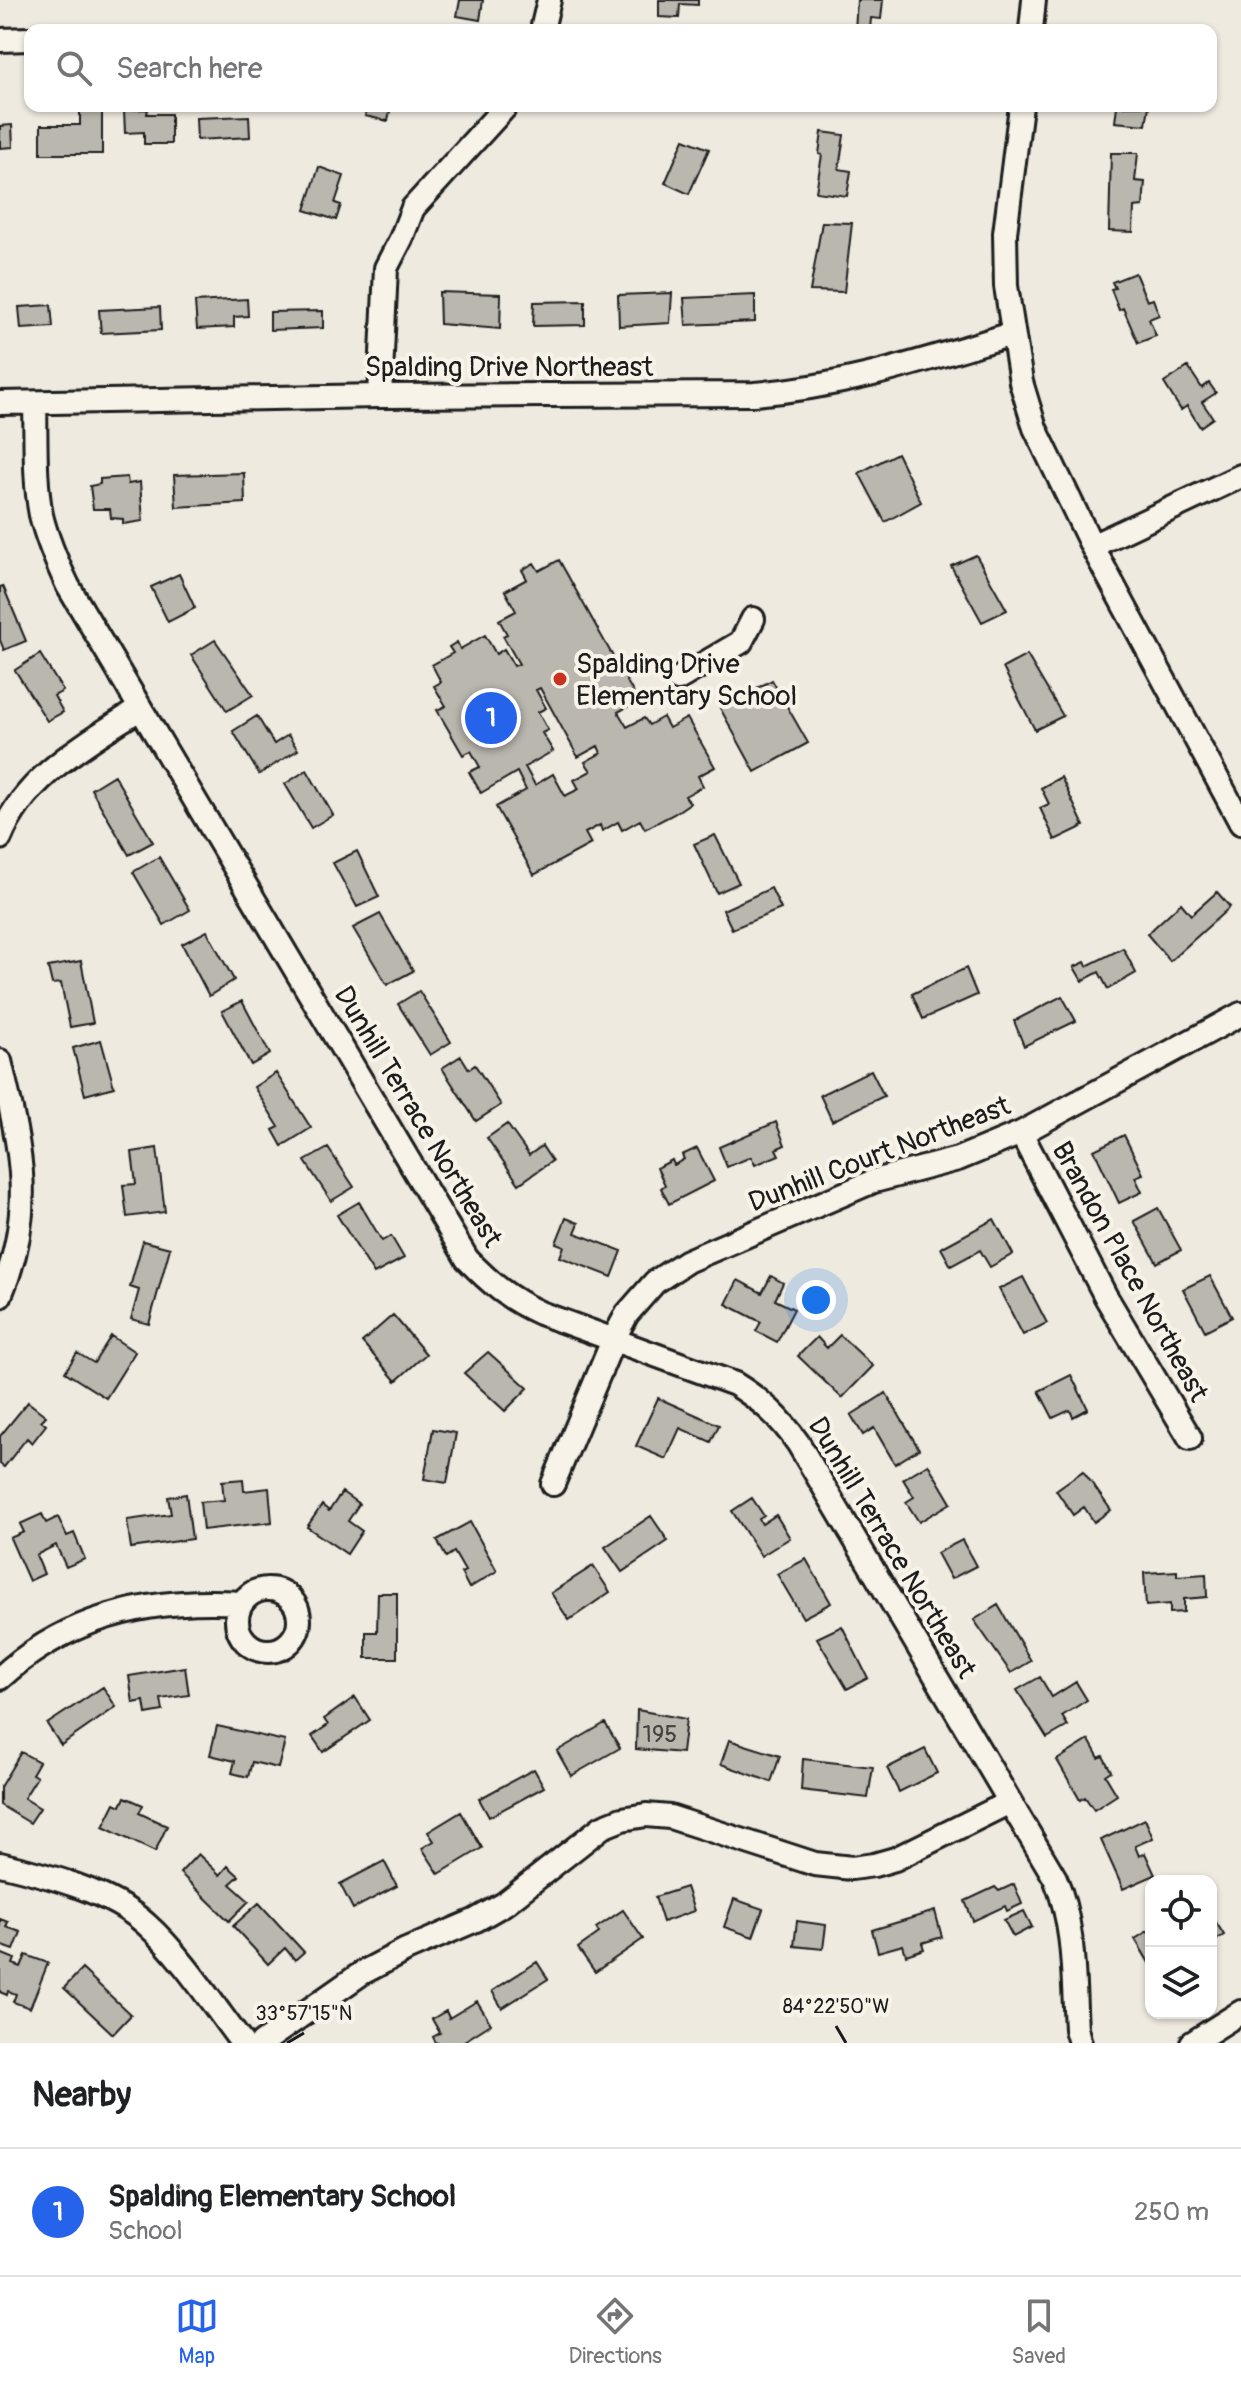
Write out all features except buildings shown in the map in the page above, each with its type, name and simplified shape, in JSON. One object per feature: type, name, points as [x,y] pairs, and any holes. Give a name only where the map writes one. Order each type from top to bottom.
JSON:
[{"type":"street","points":[[543,24],[549,0]]},
{"type":"street","points":[[1032,24],[1034,0]]},
{"type":"street","points":[[0,40],[24,39]]},
{"type":"street","points":[[380,396],[386,268],[413,208],[501,112]]},
{"type":"street","points":[[1020,112],[1005,233],[1006,286],[1021,382],[1035,428],[1092,546],[1241,823]]},
{"type":"street","name":"Spalding Drive Northeast","points":[[0,403],[787,391],[864,378],[1012,334]]},
{"type":"street","name":"Dunhill Terrace Northeast","points":[[35,403],[37,486],[41,516],[49,545],[68,586],[467,1259],[489,1282],[518,1303],[735,1384],[761,1400],[783,1422],[1055,1878],[1064,1900],[1071,1941],[1076,2029],[1080,2043]]},
{"type":"street","points":[[1092,546],[1241,476]]},
{"type":"street","points":[[678,679],[741,642],[753,619]]},
{"type":"street","points":[[0,838],[18,805],[36,783],[66,757],[139,709]]},
{"type":"street","name":"Dunhill Court Northeast","points":[[553,1484],[614,1338],[627,1314],[664,1275],[687,1261],[874,1181],[958,1159],[1021,1133],[1241,1014]]},
{"type":"street","points":[[0,1061],[17,1133],[23,1199],[19,1237],[11,1270],[0,1296]]},
{"type":"street","name":"Brandon Place Northeast","points":[[1021,1133],[1106,1297],[1190,1438]]},
{"type":"street","points":[[0,1678],[16,1663],[64,1633],[119,1612],[147,1605],[214,1601],[242,1603]]},
{"type":"street","points":[[262,2043],[362,1973],[504,1904],[602,1827],[622,1819],[646,1815],[670,1817],[815,1864],[852,1868],[895,1859],[1010,1802]]},
{"type":"street","points":[[0,1864],[96,1894],[125,1908],[146,1923],[171,1950],[242,2043]]},
{"type":"street","points":[[1192,2043],[1241,2012]]},
{"type":"place","name":"Spalding Drive Elementary School","points":[[560,679]]},
{"type":"place","name":"Spalding Elementary School","points":[[491,718]]}]
